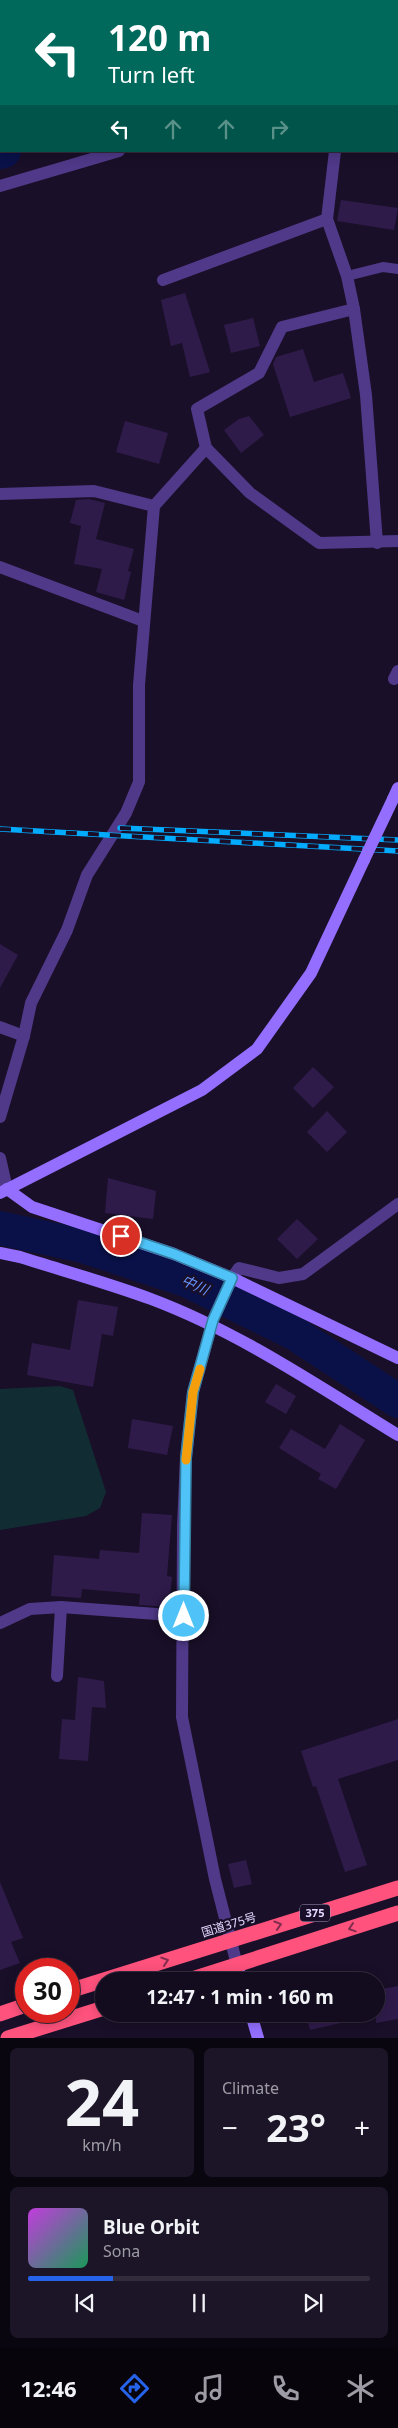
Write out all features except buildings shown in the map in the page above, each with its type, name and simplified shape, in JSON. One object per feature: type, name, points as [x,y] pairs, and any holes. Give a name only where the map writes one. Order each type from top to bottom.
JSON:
[{"type":"highway","name":"国道375号","points":[[80,1988],[398,1888]]},
{"type":"highway","name":"375","points":[[215,1972],[398,1913]]},
{"type":"highway","points":[[0,2014],[15,2009]]},
{"type":"highway","points":[[8,2038],[95,2011]]},
{"type":"street","points":[[0,186],[116,152]]},
{"type":"street","points":[[334,152],[327,219],[347,276],[354,309],[366,395],[377,543]]},
{"type":"street","points":[[164,280],[327,219]]},
{"type":"street","points":[[354,309],[282,327],[259,373],[198,409],[206,448],[250,493],[319,543],[398,541]]},
{"type":"street","points":[[0,1117],[24,1036],[31,1003],[67,930],[87,875],[126,813],[139,782],[138,685],[154,506],[206,448]]},
{"type":"street","points":[[0,494],[94,491],[154,506]]},
{"type":"street","points":[[0,567],[143,621]]},
{"type":"street","points":[[4,1191],[202,1090],[256,1049],[311,973],[395,794]]},
{"type":"street","points":[[0,1026],[24,1036]]},
{"type":"street","points":[[0,1158],[4,1191]]},
{"type":"street","points":[[4,1191],[32,1207],[174,1254],[230,1284],[398,1358]]},
{"type":"street","points":[[239,1972],[215,1879],[182,1717],[186,1458],[193,1392],[212,1323],[239,1268],[279,1278],[303,1274],[398,1204]]},
{"type":"street","points":[[0,1253],[20,1257],[152,1300],[212,1323],[284,1364],[398,1435]]},
{"type":"street","points":[[0,1623],[30,1609],[61,1607],[184,1616]]},
{"type":"street","points":[[57,1676],[61,1607]]},
{"type":"street","points":[[253,2022],[258,2038]]},
{"type":"lane","points":[[347,276],[383,267],[398,269]]},
{"type":"shaded area","points":[[60,1386],[73,1390],[106,1492],[100,1508],[86,1516],[0,1530],[0,1389]]},
{"type":"waterway","name":"中川","points":[[0,1228],[83,1246],[186,1280],[294,1333],[398,1401]]},
{"type":"railway","points":[[120,828],[398,840]]},
{"type":"railway","points":[[0,829],[398,851]]},
{"type":"slow traffic","points":[[186,1460],[193,1392],[200,1369]]},
{"type":"route","points":[[121,1236],[174,1254],[232,1278],[213,1320],[193,1392],[186,1458],[183,1525],[184,1616]]}]
